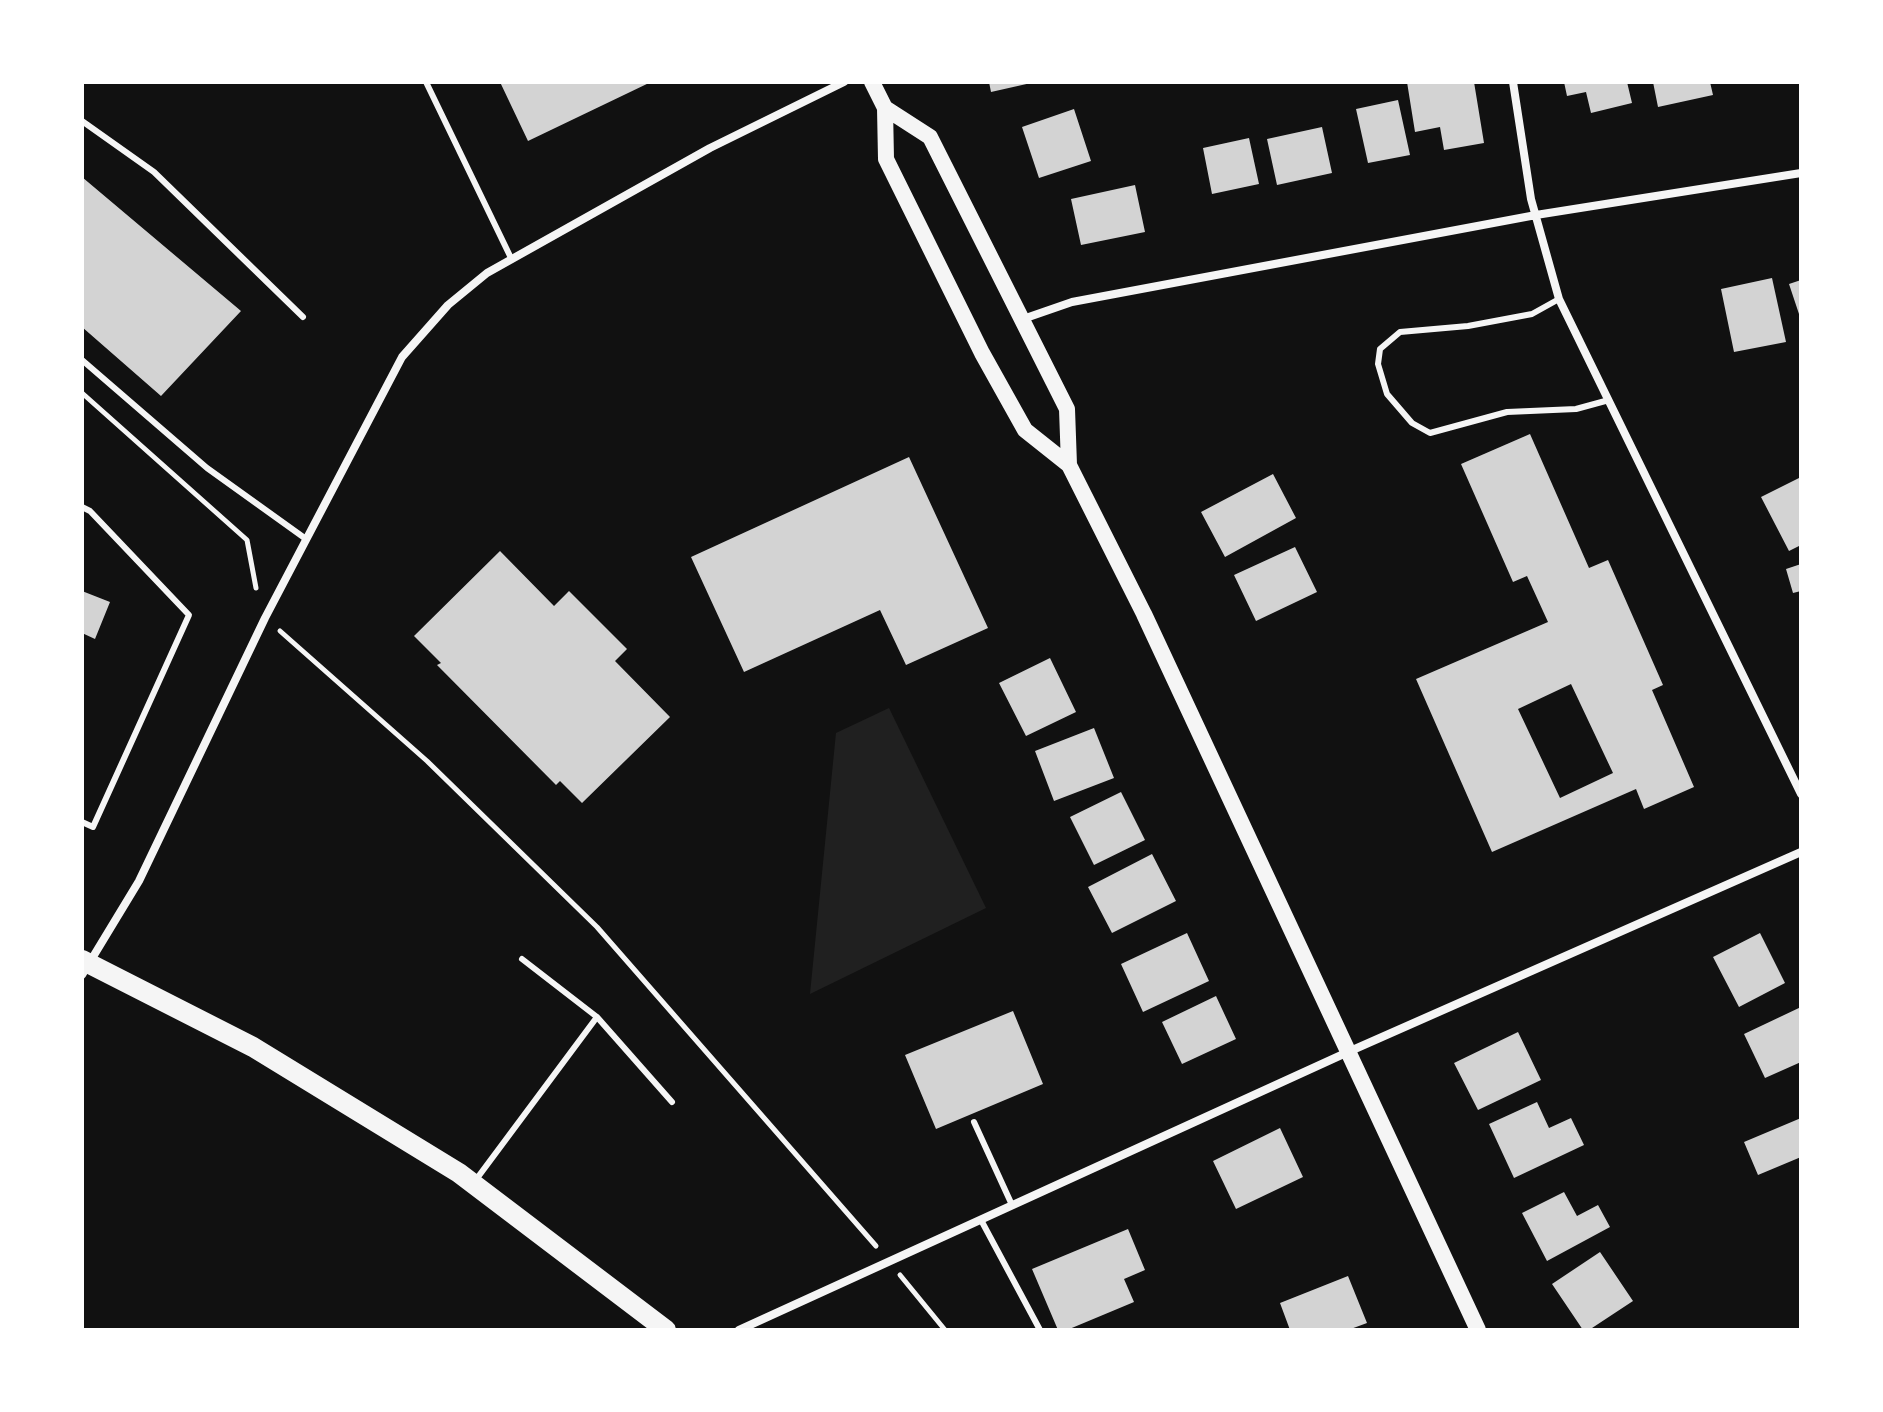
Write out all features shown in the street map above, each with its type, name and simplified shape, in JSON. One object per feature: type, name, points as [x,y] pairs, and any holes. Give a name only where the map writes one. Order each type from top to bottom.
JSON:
[{"type":"main road","points":[[872,82],[885,108],[886,159],[982,353],[1025,430],[1069,465]]},
{"type":"main road","points":[[885,108],[930,137],[1067,409],[1069,465],[1144,614],[1478,1330]]},
{"type":"main road","points":[[85,966],[253,1047],[473,1183],[666,1330]]},
{"type":"street","points":[[85,966],[139,881],[265,618],[402,357],[448,305],[511,258],[710,148],[844,82]]},
{"type":"street","points":[[1513,82],[1536,215],[1559,299],[1801,794]]},
{"type":"street","points":[[1020,320],[1072,302],[1536,215],[1801,173]]},
{"type":"street","points":[[739,1330],[1348,1052],[1801,852]]},
{"type":"lane","points":[[426,82],[511,258]]},
{"type":"lane","points":[[82,121],[154,172],[303,317]]},
{"type":"lane","points":[[1559,299],[1532,314],[1468,326],[1400,332],[1380,349],[1378,364],[1387,394],[1412,423],[1430,433],[1507,412],[1576,409],[1609,400]]},
{"type":"lane","points":[[82,360],[207,468],[306,539]]},
{"type":"lane","points":[[82,507],[90,511],[189,615],[93,827],[82,822]]},
{"type":"lane","points":[[522,959],[597,1017],[672,1102]]},
{"type":"lane","points":[[473,1183],[597,1017]]},
{"type":"lane","points":[[974,1122],[1012,1205]]},
{"type":"lane","points":[[981,1220],[1040,1330]]},
{"type":"path","points":[[82,393],[247,540],[250,567],[265,618],[427,761],[597,927],[945,1330]]},
{"type":"shaded area","points":[[889,708],[986,908],[810,994],[836,733]]},
{"type":"building","points":[[500,82],[651,82],[528,141]]},
{"type":"building","points":[[989,82],[1031,82],[1031,83],[991,92]]},
{"type":"building","points":[[1407,82],[1474,82],[1484,143],[1444,150],[1440,127],[1415,132]]},
{"type":"building","points":[[1564,82],[1627,82],[1632,103],[1591,113],[1586,92],[1567,96]]},
{"type":"building","points":[[1653,82],[1710,82],[1713,95],[1658,107]]},
{"type":"building","points":[[1398,100],[1410,155],[1368,163],[1356,109]]},
{"type":"building","points":[[1074,109],[1091,161],[1039,178],[1022,127]]},
{"type":"building","points":[[1322,127],[1332,173],[1277,185],[1267,139]]},
{"type":"building","points":[[1249,138],[1259,184],[1212,194],[1203,148]]},
{"type":"building","points":[[82,177],[241,311],[161,396],[82,327]]},
{"type":"building","points":[[1135,185],[1145,232],[1081,245],[1071,199]]},
{"type":"building","points":[[1772,278],[1786,342],[1734,352],[1721,289]]},
{"type":"building","points":[[1801,280],[1801,317],[1800,317],[1789,284]]},
{"type":"building","points":[[1530,434],[1589,568],[1608,560],[1663,685],[1652,690],[1694,787],[1644,809],[1636,789],[1492,852],[1416,679],[1548,622],[1527,576],[1513,582],[1461,464]],"holes":[[[1571,684],[1613,773],[1560,798],[1518,709]]]},
{"type":"building","points":[[909,457],[988,628],[906,665],[880,610],[744,672],[691,557]]},
{"type":"building","points":[[1273,474],[1296,518],[1225,557],[1201,512]]},
{"type":"building","points":[[1801,477],[1801,545],[1789,551],[1761,497]]},
{"type":"building","points":[[1295,547],[1317,592],[1256,621],[1234,575]]},
{"type":"building","points":[[500,551],[554,606],[569,591],[627,649],[615,661],[670,717],[582,803],[560,781],[556,785],[437,665],[441,663],[414,636]]},
{"type":"building","points":[[1801,564],[1801,591],[1793,593],[1786,569]]},
{"type":"building","points":[[82,591],[110,602],[95,639],[82,633]]},
{"type":"building","points":[[1050,658],[1076,712],[1026,736],[999,683]]},
{"type":"building","points":[[1094,728],[1114,778],[1054,801],[1035,751]]},
{"type":"building","points":[[1121,792],[1145,840],[1094,865],[1070,817]]},
{"type":"building","points":[[1152,854],[1176,901],[1112,933],[1088,887]]},
{"type":"building","points":[[1187,933],[1209,981],[1143,1012],[1121,964]]},
{"type":"building","points":[[1760,933],[1785,983],[1739,1007],[1713,957]]},
{"type":"building","points":[[1216,996],[1236,1039],[1182,1064],[1162,1022]]},
{"type":"building","points":[[1801,1007],[1801,1062],[1765,1078],[1744,1034]]},
{"type":"building","points":[[1013,1011],[1043,1084],[936,1129],[905,1055]]},
{"type":"building","points":[[1518,1032],[1541,1080],[1478,1110],[1454,1063]]},
{"type":"building","points":[[1537,1102],[1549,1128],[1571,1118],[1584,1145],[1514,1178],[1489,1124]]},
{"type":"building","points":[[1801,1118],[1801,1157],[1758,1175],[1744,1142]]},
{"type":"building","points":[[1280,1128],[1303,1177],[1236,1209],[1213,1161]]},
{"type":"building","points":[[1564,1192],[1577,1216],[1598,1205],[1610,1227],[1547,1261],[1522,1213]]},
{"type":"building","points":[[1128,1229],[1145,1270],[1124,1279],[1134,1302],[1067,1330],[1058,1330],[1032,1269]]},
{"type":"building","points":[[1600,1252],[1633,1301],[1589,1330],[1583,1330],[1552,1284]]},
{"type":"building","points":[[1348,1276],[1367,1323],[1348,1330],[1290,1330],[1280,1303]]}]
